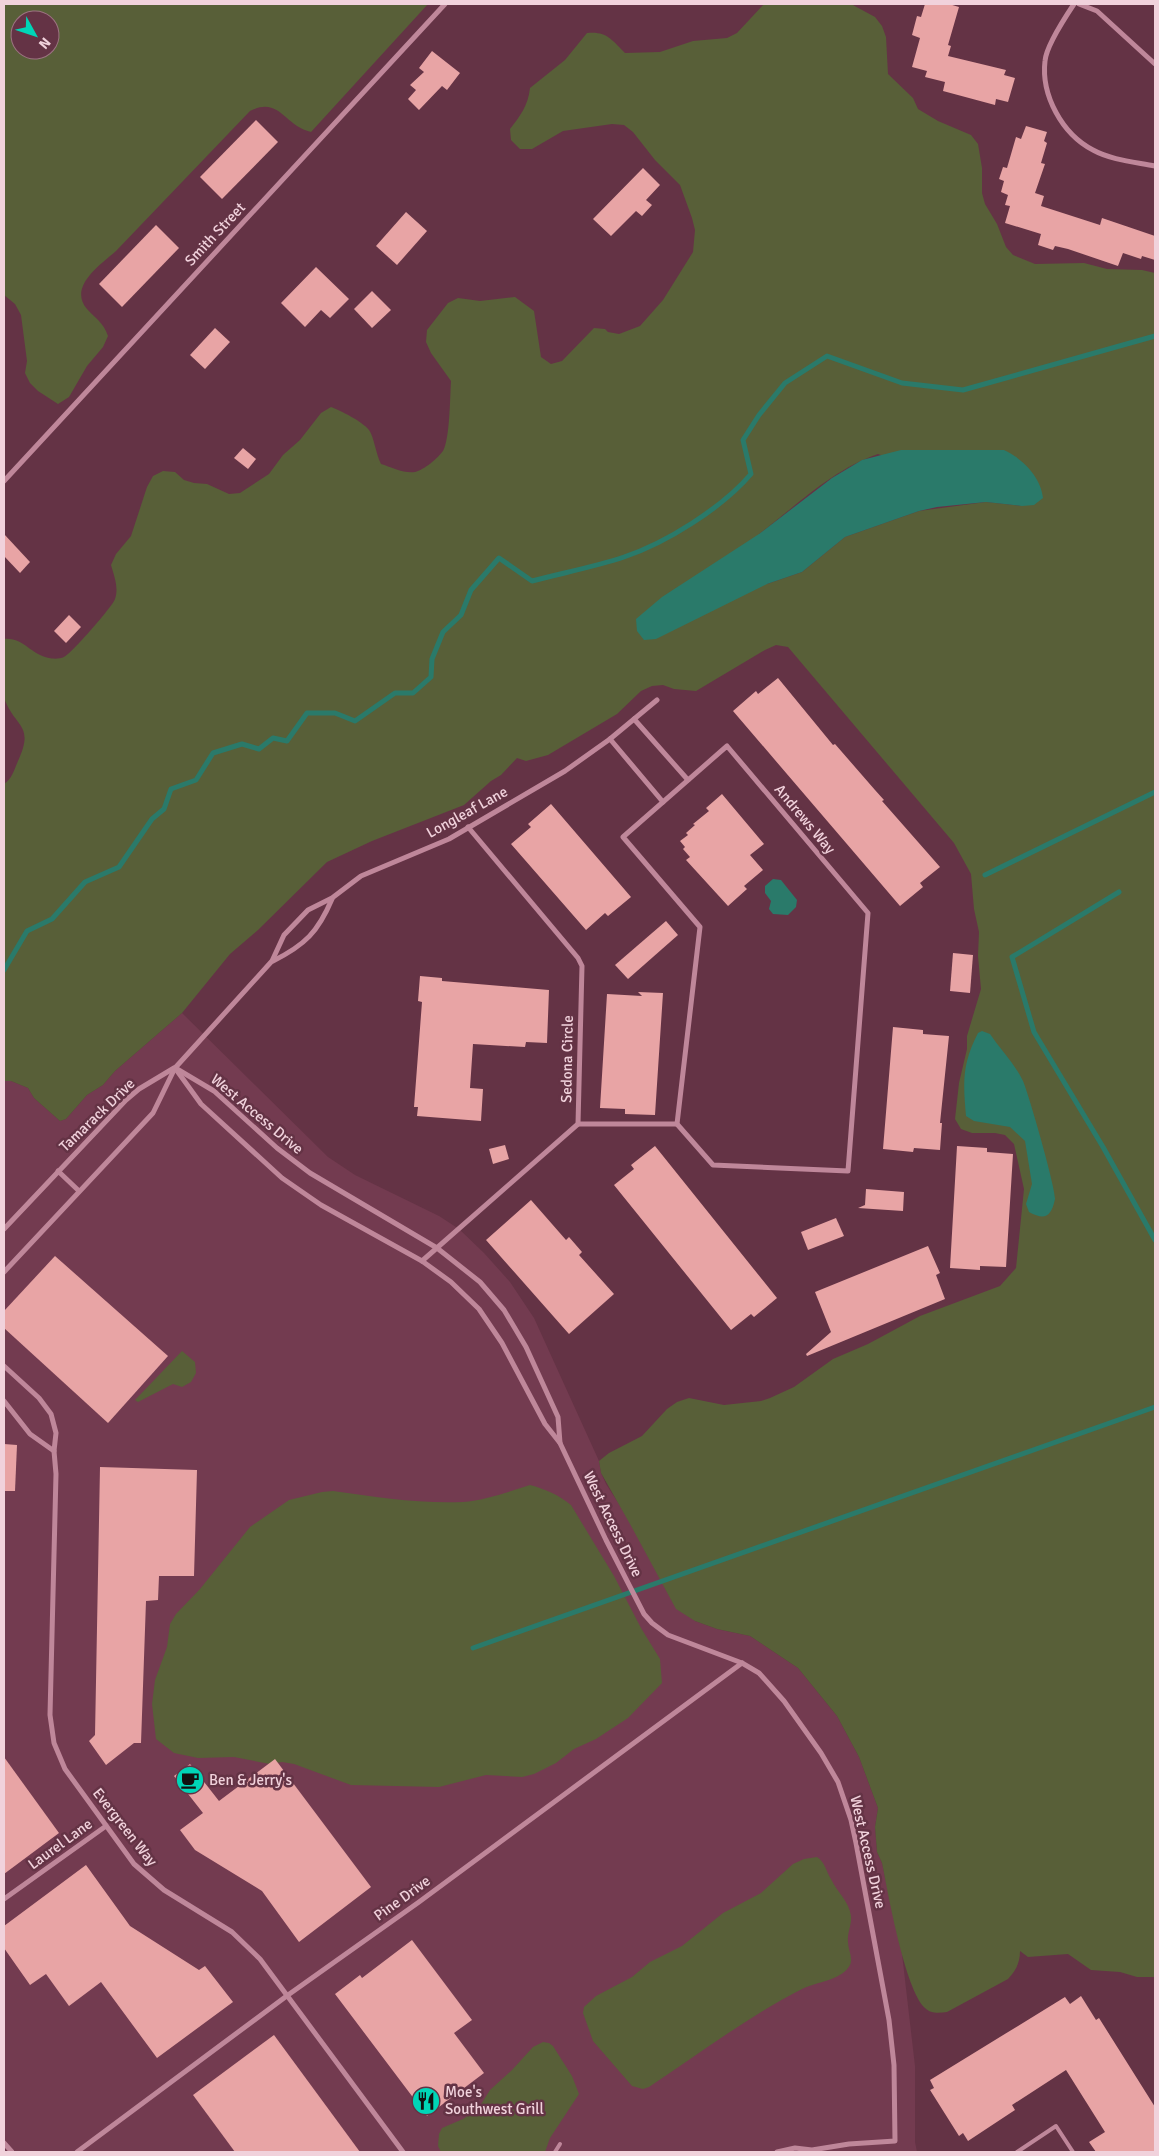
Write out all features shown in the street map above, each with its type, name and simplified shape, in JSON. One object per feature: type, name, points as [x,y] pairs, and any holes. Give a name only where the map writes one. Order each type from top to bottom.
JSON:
[{"type":"street","name":"Smith Street","points":[[4,481],[446,4]]},
{"type":"street","points":[[1074,4],[1045,60],[1046,91],[1063,127],[1092,150],[1125,161],[1155,166]]},
{"type":"street","points":[[1079,4],[1097,12],[1155,64]]},
{"type":"street","name":"Longleaf Lane","points":[[175,1068],[272,961],[284,935],[308,910],[332,898],[361,876],[418,853],[468,827],[565,771],[610,739],[657,700]]},
{"type":"street","points":[[634,719],[688,780]]},
{"type":"street","points":[[610,739],[663,802]]},
{"type":"street","name":"Andrews Way","points":[[727,746],[868,913],[848,1171],[713,1166],[677,1124],[700,927],[623,837],[688,780],[727,746]]},
{"type":"street","name":"Sedona Circle","points":[[422,1261],[578,1124],[582,966],[578,958],[468,827]]},
{"type":"street","name":"Longleaf Lane","points":[[272,961],[296,950],[303,943],[322,923],[332,898]]},
{"type":"street","points":[[4,1272],[153,1113],[175,1068]]},
{"type":"street","name":"Tamarack Drive","points":[[4,1229],[126,1100],[139,1089],[175,1068]]},
{"type":"street","name":"West Access Drive","points":[[175,1068],[214,1091],[277,1148],[310,1173],[437,1248],[480,1282],[513,1323],[534,1364],[558,1417],[560,1443]]},
{"type":"street","name":"West Access Drive","points":[[175,1068],[201,1104],[282,1178],[321,1204],[422,1261],[462,1291],[487,1320],[502,1343],[545,1424],[560,1443],[606,1540],[642,1609],[652,1623],[668,1635],[742,1663],[759,1673],[784,1700],[830,1768],[847,1807],[856,1843],[892,2044],[894,2141],[849,2144],[811,2151]]},
{"type":"street","points":[[578,1124],[677,1124]]},
{"type":"street","name":"Tamarack Drive","points":[[58,1171],[79,1191]]},
{"type":"street","name":"Evergreen Way","points":[[4,1366],[39,1398],[51,1414],[56,1432],[54,1451],[56,1474],[50,1715],[59,1757],[65,1769],[134,1864],[153,1882],[227,1929],[246,1944],[288,1995],[402,2150]]},
{"type":"street","points":[[4,1401],[30,1434],[54,1451]]},
{"type":"street","name":"Pine Drive","points":[[77,2152],[742,1663]]},
{"type":"street","name":"Laurel Lane","points":[[4,1900],[106,1826]]},
{"type":"street","points":[[4,2143],[12,2152]]},
{"type":"street","points":[[777,2152],[795,2148],[811,2151]]},
{"type":"lane","points":[[1017,2152],[1056,2126],[1072,2152]]},
{"type":"lane","points":[[554,2152],[560,2144]]},
{"type":"shaded area","points":[[4,4],[428,4],[311,132],[294,124],[275,109],[260,107],[250,111],[116,251],[88,277],[81,293],[82,301],[102,324],[108,336],[103,347],[87,366],[69,397],[58,404],[38,391],[30,383],[25,373],[27,361],[21,315],[15,304],[4,295]]},
{"type":"shaded area","points":[[764,4],[851,4],[875,17],[882,26],[886,37],[888,74],[913,98],[918,109],[938,121],[971,135],[978,144],[982,168],[982,193],[985,204],[997,224],[1006,247],[1013,255],[1035,264],[1084,263],[1107,269],[1142,270],[1155,273],[1155,1977],[1137,1977],[1120,1972],[1091,1970],[1068,1954],[1028,1957],[1020,1951],[1017,1966],[1008,1979],[947,2012],[938,2013],[927,2010],[918,1998],[904,1962],[882,1863],[877,1852],[875,1827],[878,1808],[859,1757],[837,1716],[798,1668],[750,1636],[717,1629],[695,1621],[676,1609],[601,1473],[599,1461],[609,1453],[642,1436],[667,1409],[677,1402],[689,1398],[724,1405],[761,1401],[770,1398],[794,1387],[833,1359],[868,1344],[920,1316],[1000,1286],[1016,1268],[1024,1189],[1014,1144],[1005,1135],[972,1133],[961,1129],[955,1119],[959,1083],[967,1049],[967,1036],[981,989],[978,956],[979,932],[974,909],[971,874],[954,843],[788,647],[776,645],[765,650],[696,691],[674,689],[663,685],[652,686],[641,691],[617,714],[548,755],[526,761],[517,758],[501,775],[491,781],[464,805],[372,841],[327,862],[258,930],[230,954],[182,1013],[115,1071],[103,1085],[87,1095],[66,1119],[60,1121],[34,1098],[28,1088],[11,1081],[4,1081],[4,784],[12,774],[25,740],[22,727],[8,708],[4,698],[4,639],[11,639],[22,643],[43,656],[54,659],[64,657],[83,639],[115,599],[115,577],[111,565],[116,554],[131,536],[147,487],[153,476],[163,471],[175,472],[184,480],[207,484],[229,494],[240,493],[269,474],[283,455],[300,440],[321,413],[331,407],[357,420],[369,430],[381,464],[402,471],[415,472],[430,463],[441,454],[445,445],[451,381],[431,353],[426,342],[427,330],[448,303],[458,298],[480,301],[515,297],[534,311],[541,357],[551,364],[562,361],[594,328],[605,329],[608,332],[619,334],[640,326],[663,300],[693,252],[695,230],[680,185],[655,160],[633,132],[624,125],[612,124],[563,131],[532,149],[520,149],[511,140],[510,129],[525,105],[530,88],[565,60],[587,33],[600,33],[609,37],[625,53],[660,52],[693,41],[727,38],[737,33]],"holes":[[[878,454],[1022,506],[986,502],[919,511],[845,537],[802,572],[767,584],[759,534],[830,479],[861,461]]]},
{"type":"shaded area","points":[[901,450],[1004,450],[1011,453],[1030,469],[1039,483],[1043,498],[1034,505],[1022,506],[986,502],[937,507],[919,511],[845,537],[802,572],[767,584],[656,639],[644,640],[637,631],[636,619],[662,597],[759,534],[832,478],[862,460]]},
{"type":"shaded area","points":[[773,879],[781,880],[797,900],[796,907],[788,915],[773,914],[769,909],[771,901],[765,893],[765,886]]},
{"type":"shaded area","points":[[182,1013],[328,1157],[355,1175],[439,1216],[459,1229],[484,1253],[510,1282],[534,1318],[599,1461],[601,1473],[606,1484],[695,1621],[717,1629],[750,1636],[798,1668],[837,1716],[859,1757],[878,1808],[875,1827],[877,1852],[882,1863],[902,1954],[915,2066],[915,2142],[917,2152],[4,2152],[4,1081],[11,1081],[28,1088],[34,1098],[60,1121],[66,1119],[87,1095],[103,1085],[115,1071]]},
{"type":"shaded area","points":[[982,1031],[990,1034],[1023,1081],[1042,1142],[1054,1192],[1055,1199],[1053,1205],[1046,1216],[1039,1216],[1029,1212],[1026,1204],[1032,1184],[1025,1141],[1010,1127],[974,1121],[966,1116],[964,1083],[966,1064],[978,1033]]},
{"type":"shaded area","points":[[182,1351],[195,1362],[196,1373],[191,1382],[182,1387],[173,1384],[138,1402],[135,1400]]},
{"type":"shaded area","points":[[530,1485],[552,1493],[571,1505],[614,1576],[641,1628],[660,1659],[662,1683],[628,1718],[596,1739],[574,1749],[556,1763],[534,1774],[522,1777],[486,1775],[439,1787],[351,1785],[294,1764],[282,1762],[270,1764],[234,1757],[198,1758],[174,1753],[156,1739],[152,1704],[155,1680],[167,1647],[170,1624],[176,1614],[200,1589],[250,1527],[289,1500],[333,1491],[415,1501],[463,1502],[489,1498]]},
{"type":"shaded area","points":[[817,1857],[824,1864],[850,1911],[848,1945],[851,1962],[848,1968],[839,1975],[804,1988],[764,2010],[649,2087],[643,2089],[632,2086],[593,2041],[583,2013],[584,2007],[596,1996],[632,1977],[650,1962],[682,1946],[723,1913],[761,1893],[793,1864],[804,1859]]},
{"type":"shaded area","points":[[543,2042],[553,2046],[572,2076],[579,2094],[550,2138],[545,2152],[441,2152],[438,2146],[439,2134],[442,2128],[463,2119],[478,2109],[490,2090],[533,2047]]},
{"type":"building","points":[[925,4],[949,4],[959,7],[948,45],[951,46],[948,56],[1006,70],[1004,75],[1015,78],[1008,102],[996,99],[995,105],[943,91],[945,82],[925,77],[927,71],[912,67],[920,38],[912,35],[917,16],[921,17]]},
{"type":"building","points":[[432,51],[460,73],[447,90],[442,86],[419,110],[408,99],[416,90],[410,85],[424,72],[419,68]]},
{"type":"building","points":[[256,120],[278,142],[222,199],[200,177]]},
{"type":"building","points":[[1026,126],[1047,132],[1044,141],[1047,143],[1041,163],[1045,164],[1035,193],[1044,196],[1041,206],[1100,225],[1102,218],[1155,236],[1155,260],[1142,256],[1141,259],[1123,253],[1118,266],[1068,249],[1055,246],[1053,250],[1038,245],[1041,234],[1005,223],[1010,206],[1005,205],[1008,195],[1001,192],[1004,181],[999,179],[1003,167],[1007,168],[1016,137],[1021,139]]},
{"type":"building","points":[[643,168],[660,185],[646,200],[652,205],[642,216],[636,211],[611,236],[593,219]]},
{"type":"building","points":[[406,212],[427,231],[397,265],[376,246]]},
{"type":"building","points":[[156,225],[179,248],[122,307],[99,284]]},
{"type":"building","points":[[316,267],[349,299],[330,318],[321,310],[305,327],[281,303]]},
{"type":"building","points":[[372,291],[391,310],[372,328],[354,309]]},
{"type":"building","points":[[215,328],[230,342],[205,369],[190,355]]},
{"type":"building","points":[[243,448],[256,459],[248,469],[234,458]]},
{"type":"building","points":[[4,534],[30,562],[20,573],[4,556]]},
{"type":"building","points":[[69,615],[81,627],[66,643],[54,631]]},
{"type":"building","points":[[778,678],[833,745],[835,744],[940,867],[920,883],[923,887],[900,906],[733,711],[756,691],[758,694]]},
{"type":"building","points":[[722,794],[764,844],[750,855],[763,870],[744,886],[747,889],[728,906],[686,860],[690,857],[683,849],[685,847],[680,841],[688,835],[686,833],[695,825],[693,824],[709,811],[706,808]]},
{"type":"building","points":[[551,804],[631,897],[608,916],[605,913],[586,930],[511,844],[531,827],[528,824]]},
{"type":"building","points":[[666,921],[678,935],[628,979],[615,965]]},
{"type":"building","points":[[953,953],[973,955],[970,993],[950,991]]},
{"type":"building","points":[[420,976],[442,978],[442,981],[549,990],[547,1043],[526,1042],[525,1047],[473,1044],[470,1088],[483,1089],[481,1121],[417,1116],[418,1107],[414,1107],[422,1002],[418,1001]]},
{"type":"building","points":[[638,992],[663,993],[655,1115],[625,1114],[625,1109],[600,1108],[607,994],[642,996]]},
{"type":"building","points":[[893,1027],[923,1030],[923,1034],[949,1036],[940,1123],[942,1123],[940,1150],[914,1148],[913,1152],[883,1149]]},
{"type":"building","points":[[505,1145],[509,1159],[493,1164],[489,1149]]},
{"type":"building","points":[[655,1146],[777,1298],[754,1317],[751,1314],[731,1330],[614,1185],[634,1169],[631,1165]]},
{"type":"building","points":[[957,1146],[987,1148],[987,1152],[1013,1154],[1006,1267],[980,1266],[980,1270],[950,1268]]},
{"type":"building","points":[[866,1189],[904,1192],[903,1211],[858,1208],[865,1205]]},
{"type":"building","points":[[531,1200],[566,1240],[569,1237],[582,1252],[579,1255],[614,1294],[569,1334],[486,1240]]},
{"type":"building","points":[[836,1218],[844,1236],[808,1250],[801,1232]]},
{"type":"building","points":[[928,1246],[940,1273],[936,1275],[945,1299],[807,1356],[806,1354],[831,1332],[815,1292]]},
{"type":"building","points":[[55,1256],[168,1356],[108,1423],[4,1328],[4,1311]]},
{"type":"building","points":[[4,1444],[17,1445],[15,1491],[4,1491]]},
{"type":"building","points":[[100,1467],[197,1470],[194,1576],[159,1576],[158,1600],[146,1601],[141,1743],[134,1743],[106,1765],[89,1741],[95,1735]]},
{"type":"building","points":[[4,1757],[59,1833],[4,1874]]},
{"type":"building","points":[[275,1759],[371,1887],[299,1942],[262,1891],[195,1850],[180,1830],[203,1813],[174,1776],[190,1764],[219,1801]]},
{"type":"building","points":[[86,1865],[130,1926],[199,1970],[205,1966],[233,2002],[157,2058],[101,1982],[69,2006],[46,1974],[30,1985],[4,1948],[4,1926]]},
{"type":"building","points":[[412,1940],[472,2020],[454,2033],[484,2073],[427,2116],[335,1994],[360,1975],[362,1978]]},
{"type":"building","points":[[1081,1996],[1096,2020],[1099,2018],[1155,2107],[1155,2152],[1096,2152],[1089,2142],[1105,2132],[1066,2070],[1012,2105],[1015,2110],[968,2141],[963,2133],[959,2136],[930,2090],[934,2088],[930,2080],[1065,1997],[1070,2004]]},
{"type":"building","points":[[274,2035],[360,2152],[235,2152],[193,2095]]},
{"type":"waterway","points":[[4,970],[27,931],[52,919],[85,882],[119,867],[152,819],[164,809],[171,789],[196,780],[213,753],[242,744],[259,749],[273,738],[287,741],[307,713],[335,713],[355,721],[395,693],[413,693],[431,677],[432,659],[443,632],[461,615],[471,590],[499,558],[532,581],[601,564],[640,551],[675,534],[709,512],[739,487],[751,474],[743,440],[759,415],[785,383],[827,356],[902,383],[963,390],[1155,336]]},
{"type":"waterway","points":[[985,875],[1155,792]]},
{"type":"waterway","points":[[1119,892],[1012,957],[1034,1032],[1103,1147],[1155,1240]]},
{"type":"waterway","points":[[473,1648],[1155,1407]]},
{"type":"place","name":"Ben & Jerry's","points":[[190,1780]]},
{"type":"place","name":"Moe's Southwest Grill","points":[[426,2101]]}]
